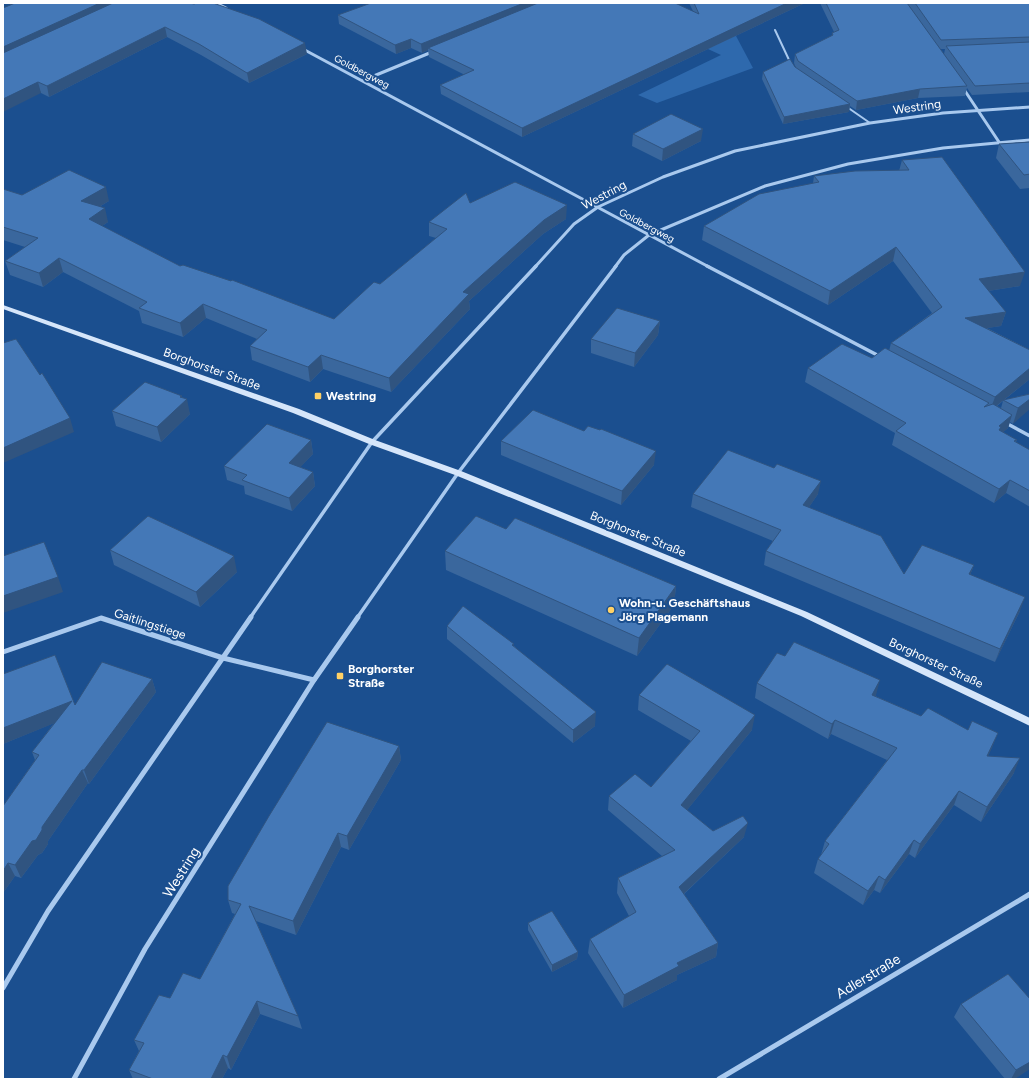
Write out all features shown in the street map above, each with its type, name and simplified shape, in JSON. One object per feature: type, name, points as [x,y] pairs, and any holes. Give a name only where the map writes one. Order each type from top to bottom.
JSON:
[{"type":"main road","name":"Borghorster Straße","points":[[3,307],[296,411],[372,442],[458,473],[804,614],[1030,722]]},
{"type":"street","points":[[216,3],[230,10]]},
{"type":"street","name":"Goldbergweg","points":[[294,44],[364,80],[649,235],[885,359]]},
{"type":"street","points":[[364,80],[435,50]]},
{"type":"street","points":[[960,84],[999,142]]},
{"type":"street","name":"Westring","points":[[3,988],[48,910],[372,442],[574,224],[598,207],[663,177],[735,151],[870,123],[943,113],[1030,107]]},
{"type":"street","name":"Westring","points":[[74,1079],[145,949],[314,680],[458,473],[624,255],[649,235],[765,186],[848,164],[943,148],[1030,140]]},
{"type":"street","points":[[1002,421],[1030,436]]},
{"type":"street","name":"Gaitlingstiege","points":[[3,652],[101,618],[222,658]]},
{"type":"street","points":[[222,658],[314,680]]},
{"type":"street","name":"Adlerstraße","points":[[719,1079],[1030,894]]},
{"type":"lane","points":[[775,30],[791,65]]},
{"type":"lane","points":[[845,106],[870,123]]},
{"type":"shaded area","points":[[736,36],[753,68],[657,103],[638,95],[721,55],[684,38]]},
{"type":"building","points":[[15,3],[100,3],[3,47],[3,8]]},
{"type":"building","points":[[113,3],[213,3],[259,19],[305,43],[247,73],[199,44],[165,27],[47,86],[38,82],[3,99],[3,53]]},
{"type":"building","points":[[371,3],[524,3],[421,44],[411,39],[395,45],[338,15]]},
{"type":"building","points":[[538,3],[675,3],[699,14],[694,3],[787,3],[522,128],[440,85],[474,70],[428,48]]},
{"type":"building","points":[[826,3],[907,3],[967,86],[920,89],[857,101],[798,61],[795,54],[833,35],[832,33],[839,30]]},
{"type":"building","points":[[915,3],[1030,3],[1030,37],[941,40]]},
{"type":"building","points":[[1030,42],[1030,83],[975,86],[946,46]]},
{"type":"building","points":[[790,59],[795,67],[850,104],[784,117],[763,72]]},
{"type":"building","points":[[671,114],[703,129],[663,149],[633,134]]},
{"type":"building","points":[[1030,142],[1030,174],[1024,175],[999,144]]},
{"type":"building","points":[[942,157],[1025,272],[979,279],[1006,312],[965,318],[1030,350],[1030,368],[995,397],[891,343],[942,307],[896,247],[830,291],[704,226],[759,194],[819,182],[814,176],[855,171],[909,170],[902,160]]},
{"type":"building","points":[[69,170],[106,187],[81,201],[105,208],[89,219],[180,266],[183,265],[231,281],[232,280],[334,319],[374,282],[380,284],[447,229],[429,222],[466,193],[470,203],[515,182],[567,205],[544,220],[463,292],[469,294],[389,378],[321,355],[308,367],[250,346],[267,330],[203,304],[180,323],[139,308],[147,302],[59,258],[39,273],[5,261],[38,238],[3,227],[3,189],[22,195]]},
{"type":"building","points":[[617,308],[660,321],[635,353],[591,339]]},
{"type":"building","points":[[16,339],[40,375],[42,373],[70,418],[3,448],[3,343]]},
{"type":"building","points":[[842,344],[872,358],[885,348],[989,403],[984,407],[993,404],[1012,415],[999,426],[1001,427],[999,430],[1017,440],[1014,441],[1030,450],[1030,491],[1010,480],[999,489],[896,431],[906,423],[808,368]]},
{"type":"building","points":[[145,382],[187,399],[157,427],[112,411]]},
{"type":"building","points":[[1030,394],[1030,399],[1018,408],[1003,400]]},
{"type":"building","points":[[533,410],[584,431],[588,426],[601,429],[656,451],[622,491],[501,441]]},
{"type":"building","points":[[267,424],[311,440],[289,463],[313,472],[289,498],[242,480],[247,475],[224,466]]},
{"type":"building","points":[[728,450],[774,468],[777,464],[821,481],[803,505],[881,536],[904,574],[922,545],[974,565],[969,574],[1025,597],[1000,649],[766,551],[781,530],[693,494]]},
{"type":"building","points":[[148,516],[234,556],[196,592],[110,550]]},
{"type":"building","points":[[476,516],[506,529],[515,518],[676,586],[639,638],[445,551]]},
{"type":"building","points":[[44,542],[58,577],[3,596],[3,556]]},
{"type":"building","points":[[463,606],[514,644],[512,645],[596,712],[573,730],[447,626]]},
{"type":"building","points":[[794,642],[880,680],[872,695],[921,716],[928,708],[968,730],[972,721],[998,733],[987,756],[1020,758],[987,807],[959,791],[920,844],[914,840],[885,880],[879,876],[868,891],[818,859],[829,844],[825,841],[897,748],[835,720],[832,724],[757,683],[777,653],[785,656]]},
{"type":"building","points":[[55,655],[75,705],[102,662],[152,679],[84,770],[82,770],[42,827],[42,830],[36,840],[32,841],[15,865],[8,863],[3,871],[3,806],[39,755],[32,752],[72,701],[3,728],[3,674]]},
{"type":"building","points":[[667,664],[755,715],[681,805],[713,831],[743,816],[748,823],[679,887],[718,943],[677,963],[679,966],[624,995],[590,939],[636,912],[618,878],[675,850],[609,796],[635,774],[651,787],[700,731],[639,695]]},
{"type":"building","points":[[327,722],[399,746],[347,836],[338,833],[293,921],[249,906],[298,1016],[257,1001],[227,1057],[223,1055],[211,1079],[153,1079],[129,1070],[144,1043],[134,1040],[159,995],[170,998],[183,973],[200,979],[241,904],[228,900],[228,886]]},
{"type":"building","points":[[552,911],[578,952],[552,965],[528,923]]},
{"type":"building","points":[[1008,974],[1030,999],[1030,1062],[1016,1070],[961,1004]]},
{"type":"place","name":"Westring","points":[[318,396]]},
{"type":"place","name":"Wohn-u. Geschäftshaus Jörg Plagemann","points":[[611,610]]},
{"type":"place","name":"Borghorster Straße","points":[[340,676]]}]
